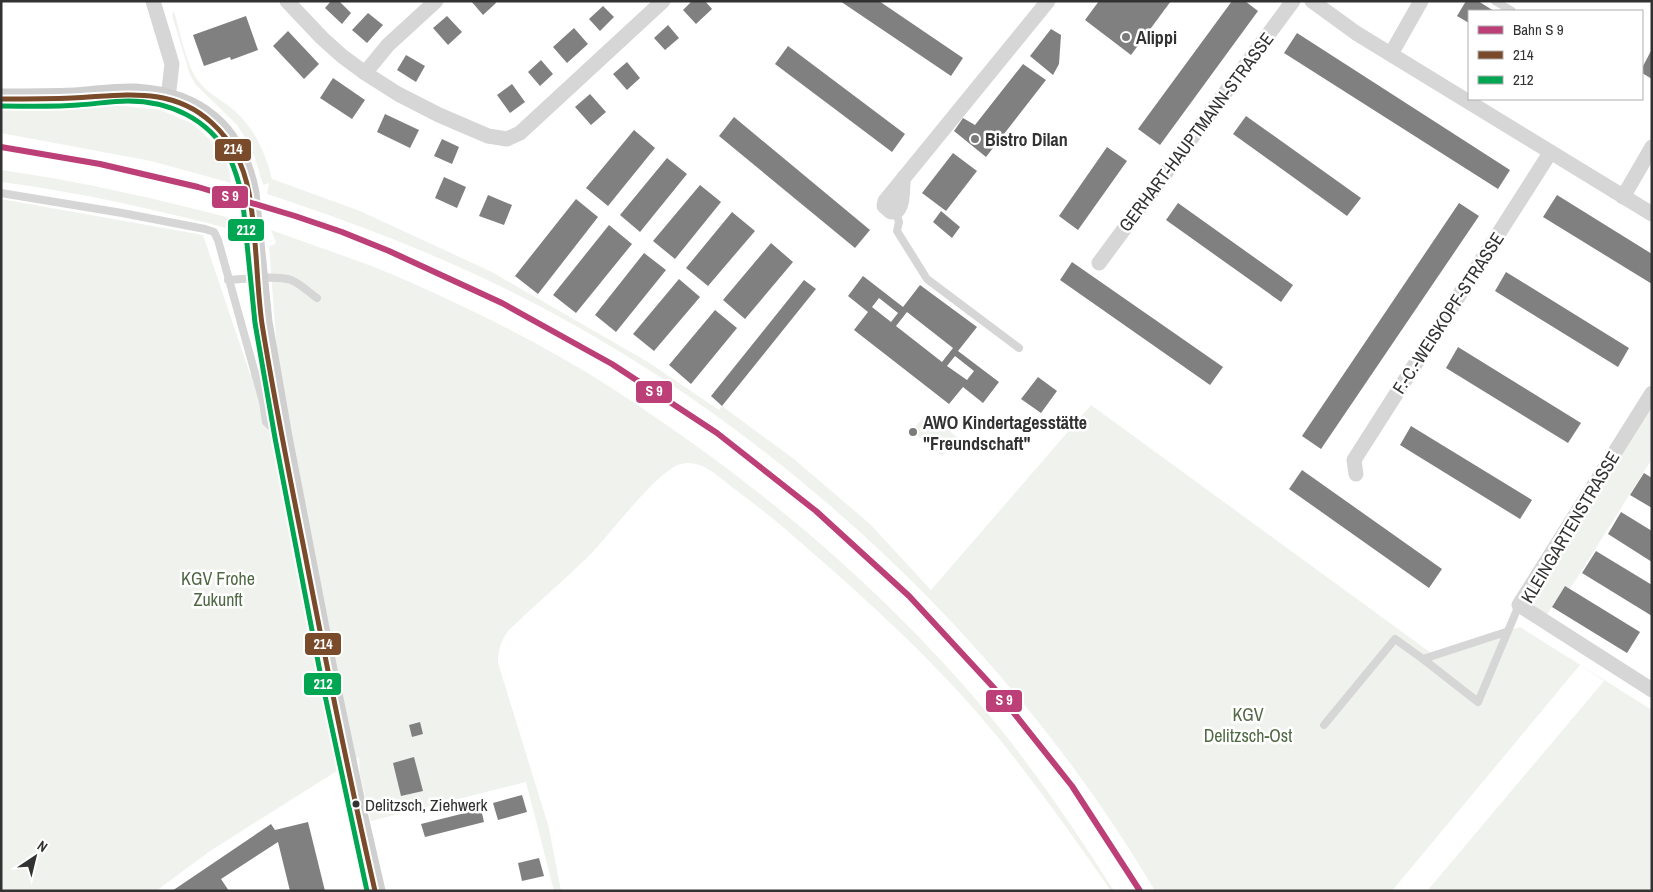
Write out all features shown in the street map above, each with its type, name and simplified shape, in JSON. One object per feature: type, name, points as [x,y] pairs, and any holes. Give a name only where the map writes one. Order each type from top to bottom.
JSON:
[{"type":"street","points":[[154,1],[172,64],[168,98]]},
{"type":"street","points":[[287,1],[322,38],[364,73],[398,94],[439,115],[488,136],[507,139],[520,132],[663,1]]},
{"type":"street","points":[[364,73],[388,45],[436,1]]},
{"type":"street","points":[[896,212],[902,204],[904,177],[1048,1]]},
{"type":"street","name":"GERHART-HAUPTMANN-STRASSE","points":[[1099,263],[1293,1]]},
{"type":"street","points":[[1312,1],[1356,33],[1652,214]]},
{"type":"street","points":[[1391,54],[1421,1]]},
{"type":"street","points":[[1,99],[48,100],[133,94],[168,98],[185,105],[212,122],[222,132],[240,162],[249,193],[262,322],[282,437],[328,675],[375,891]]},
{"type":"street","points":[[1624,197],[1652,147]]},
{"type":"street","name":"F.-C.-WEISKOPF-STRASSE","points":[[1356,474],[1354,460],[1550,153]]},
{"type":"street","name":"KLEINGARTENSTRASSE","points":[[1652,393],[1518,605],[1652,690]]},
{"type":"lane","points":[[1495,1],[1510,10]]},
{"type":"lane","points":[[1,193],[122,213],[214,232],[218,240],[263,402],[266,422],[282,437]]},
{"type":"lane","points":[[896,212],[900,222],[897,231],[927,279],[1019,348]]},
{"type":"lane","points":[[228,280],[289,279],[299,284],[316,298]]},
{"type":"lane","points":[[1324,725],[1395,639],[1478,702],[1518,605]]},
{"type":"lane","points":[[1423,659],[1506,632]]},
{"type":"green space","name":"KGV Delitzsch-Ost","points":[[174,11],[184,49],[195,76],[207,90],[238,114],[252,130],[266,158],[272,179],[360,211],[492,272],[648,362],[719,410],[722,406],[794,459],[870,524],[931,590],[1091,405],[1431,653],[1520,627],[1652,710],[1652,891],[1427,891],[1604,681],[1580,665],[1392,891],[1155,891],[1093,796],[1024,704],[947,617],[864,535],[775,460],[681,391],[584,330],[483,278],[430,254],[349,222],[267,194],[269,183],[263,185],[255,158],[237,125],[196,85],[190,75],[172,15]]},
{"type":"green space","points":[[116,105],[161,110],[193,124],[221,150],[229,170],[231,183],[151,161],[1,133],[1,107]]},
{"type":"green space","points":[[1,170],[60,179],[176,204],[234,219],[234,230],[118,202],[1,182]]},
{"type":"green space","name":"KGV Frohe Zukunft","points":[[1,199],[203,235],[250,374],[278,364],[269,247],[276,243],[271,230],[376,268],[429,291],[487,318],[598,379],[701,449],[746,483],[790,518],[875,593],[953,674],[1007,737],[1055,802],[1114,891],[1111,891],[1041,792],[996,735],[973,707],[922,653],[867,601],[778,523],[714,473],[702,466],[688,463],[671,469],[647,490],[590,555],[508,631],[500,646],[498,663],[549,828],[561,891],[554,891],[526,782],[371,821],[360,775],[359,757],[210,851],[156,891],[1,891]]},
{"type":"green space","points":[[1652,392],[1652,459],[1570,589],[1565,586],[1543,621],[1519,605]]},
{"type":"green space","points":[[927,413],[957,437],[942,456],[912,431]]},
{"type":"building","points":[[331,1],[339,1],[351,13],[342,24],[325,8]]},
{"type":"building","points":[[471,1],[495,1],[496,3],[483,15]]},
{"type":"building","points":[[692,1],[705,1],[712,9],[696,24],[683,10]]},
{"type":"building","points":[[840,1],[879,1],[963,58],[951,76]]},
{"type":"building","name":"Alippi","points":[[1099,1],[1171,1],[1131,55],[1085,20]]},
{"type":"building","points":[[1232,1],[1245,1],[1258,11],[1160,145],[1138,129]]},
{"type":"building","points":[[1466,1],[1478,1],[1492,10],[1468,10],[1468,22],[1457,16]]},
{"type":"building","points":[[603,6],[614,17],[600,31],[589,19]]},
{"type":"building","points":[[368,13],[383,25],[367,43],[352,30]]},
{"type":"building","points":[[246,16],[258,50],[231,60],[230,57],[204,66],[193,35]]},
{"type":"building","points":[[447,16],[462,32],[448,45],[433,28]]},
{"type":"building","points":[[668,25],[679,38],[665,50],[654,38]]},
{"type":"building","points":[[574,28],[588,44],[567,63],[553,47]]},
{"type":"building","points":[[1051,29],[1061,35],[1059,64],[1053,75],[1030,56]]},
{"type":"building","points":[[288,31],[319,64],[304,79],[273,46]]},
{"type":"building","points":[[1297,33],[1510,170],[1498,189],[1284,53]]},
{"type":"building","points":[[788,46],[905,134],[892,152],[775,64]]},
{"type":"building","points":[[1652,49],[1652,79],[1643,74],[1643,66]]},
{"type":"building","points":[[406,55],[425,66],[416,82],[397,70]]},
{"type":"building","points":[[541,60],[553,74],[540,86],[528,72]]},
{"type":"building","points":[[627,62],[640,78],[627,90],[613,74]]},
{"type":"building","points":[[1023,64],[1046,80],[986,157],[954,131],[963,118],[975,125]]},
{"type":"building","points":[[333,78],[365,100],[352,119],[320,98]]},
{"type":"building","points":[[512,84],[525,102],[510,113],[497,95]]},
{"type":"building","points":[[590,94],[606,112],[591,125],[575,107]]},
{"type":"building","points":[[385,114],[419,130],[410,148],[377,132]]},
{"type":"building","points":[[1246,116],[1361,198],[1347,216],[1233,134]]},
{"type":"building","points":[[734,117],[870,230],[855,248],[719,136]]},
{"type":"building","points":[[634,130],[655,148],[608,206],[586,188]]},
{"type":"building","points":[[442,139],[459,147],[452,164],[434,156]]},
{"type":"building","points":[[1107,147],[1127,161],[1078,230],[1059,216]]},
{"type":"building","points":[[953,153],[977,171],[946,211],[922,193]]},
{"type":"building","points":[[667,158],[687,174],[640,232],[620,215]]},
{"type":"building","points":[[444,177],[466,187],[457,208],[435,198]]},
{"type":"building","points":[[700,185],[721,202],[675,259],[653,241]]},
{"type":"building","points":[[488,195],[512,205],[504,225],[479,216]]},
{"type":"building","points":[[1557,195],[1652,254],[1652,284],[1543,217]]},
{"type":"building","points":[[576,199],[598,217],[538,294],[515,276]]},
{"type":"building","points":[[1178,203],[1293,285],[1281,302],[1166,220]]},
{"type":"building","points":[[1459,203],[1479,216],[1321,449],[1302,436]]},
{"type":"building","points":[[941,211],[960,227],[952,238],[933,222]]},
{"type":"building","points":[[732,212],[755,231],[708,286],[686,268]]},
{"type":"building","points":[[609,225],[632,244],[576,313],[553,295]]},
{"type":"building","points":[[771,243],[793,262],[745,319],[723,300]]},
{"type":"building","points":[[644,253],[666,270],[616,332],[595,315]]},
{"type":"building","points":[[1072,262],[1223,367],[1210,385],[1060,280]]},
{"type":"building","points":[[1506,272],[1629,348],[1618,367],[1495,291]]},
{"type":"building","points":[[863,276],[903,307],[920,285],[977,327],[958,351],[999,382],[983,403],[963,387],[949,404],[854,330],[868,312],[848,296]],"holes":[[[879,298],[898,313],[891,322],[872,307]],[[907,312],[953,348],[942,362],[896,326]],[[955,356],[974,371],[967,380],[947,366]]]},
{"type":"building","points":[[679,279],[700,297],[654,351],[633,334]]},
{"type":"building","points":[[804,280],[816,289],[722,406],[711,396]]},
{"type":"building","points":[[715,310],[737,328],[691,384],[669,365]]},
{"type":"building","points":[[1458,347],[1581,423],[1568,443],[1446,368]]},
{"type":"building","points":[[1038,377],[1057,391],[1041,413],[1021,399]]},
{"type":"building","points":[[1411,426],[1532,500],[1520,519],[1400,445]]},
{"type":"building","points":[[1302,470],[1442,569],[1429,588],[1289,489]]},
{"type":"building","points":[[1644,473],[1652,478],[1652,508],[1630,495]]},
{"type":"building","points":[[1621,512],[1652,531],[1652,562],[1608,534]]},
{"type":"building","points":[[1596,551],[1652,585],[1652,616],[1582,573]]},
{"type":"building","points":[[1565,586],[1640,632],[1627,653],[1552,607]]},
{"type":"building","points":[[420,722],[423,734],[412,737],[409,725]]},
{"type":"building","points":[[414,757],[423,791],[401,796],[393,763]]},
{"type":"building","points":[[522,795],[527,812],[498,820],[493,803]]},
{"type":"building","points":[[481,809],[484,822],[425,837],[421,824]]},
{"type":"building","points":[[308,822],[325,891],[290,891],[278,842],[221,879],[229,891],[172,891],[271,824],[275,830]]},
{"type":"building","points":[[539,858],[544,876],[522,881],[518,863]]},
{"type":"transit line","name":"214","points":[[1,99],[127,95],[163,98],[180,103],[196,111],[212,123],[226,138],[236,155],[249,193],[254,226],[262,324],[282,436],[338,720],[375,891]]},
{"type":"transit line","name":"212","points":[[1,106],[84,105],[115,101],[158,104],[186,114],[210,131],[220,142],[230,160],[242,194],[255,323],[275,438],[321,677],[367,891]]},
{"type":"transit line","points":[[1,147],[100,164],[198,187],[342,232],[389,251],[502,303],[612,364],[717,433],[816,511],[909,596],[994,688],[1072,786],[1140,891]]},
{"type":"place","name":"Alippi","points":[[1126,37]]},
{"type":"place","name":"Bistro Dilan","points":[[975,139]]},
{"type":"place","name":"AWO Kindertagesstätte \"Freundschaft\"","points":[[913,432]]},
{"type":"place","name":"Delitzsch, Ziehwerk","points":[[356,804]]}]
